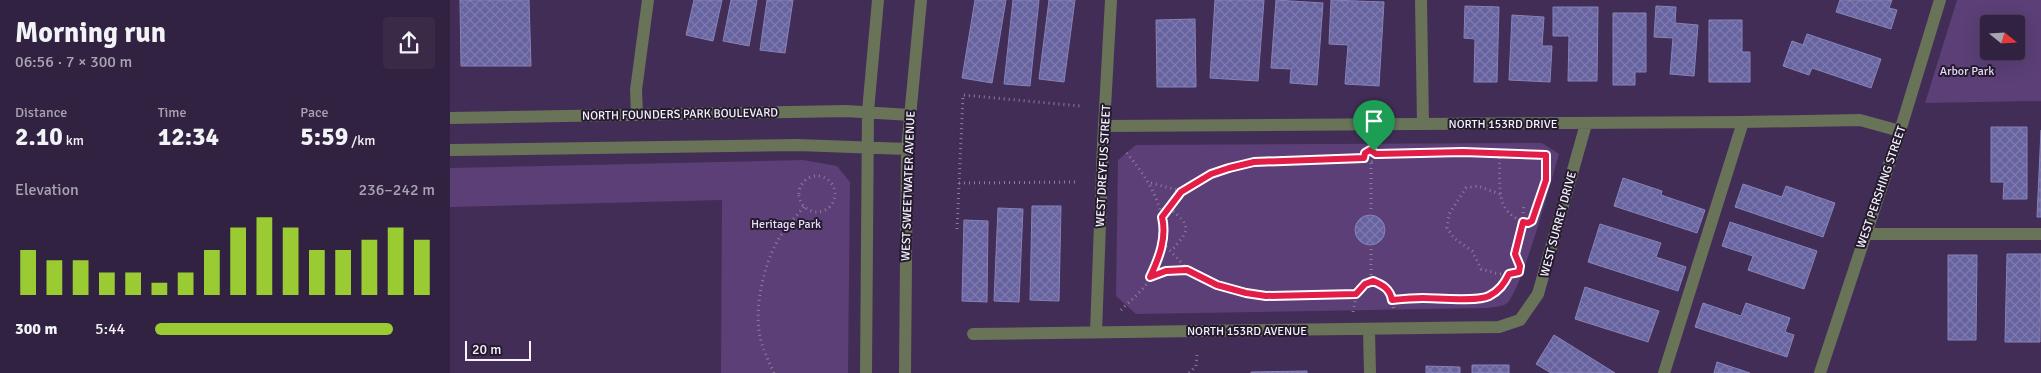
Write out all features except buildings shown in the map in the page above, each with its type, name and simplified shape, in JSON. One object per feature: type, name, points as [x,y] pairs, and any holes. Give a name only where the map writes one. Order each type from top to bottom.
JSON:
[{"type":"street","points":[[637,115],[636,90],[648,0]]},
{"type":"street","points":[[866,373],[868,111],[878,0]]},
{"type":"street","name":"WEST SWEETWATER AVENUE","points":[[905,373],[908,149],[921,0]]},
{"type":"street","name":"WEST DREYFUS STREET","points":[[1096,332],[1111,0]]},
{"type":"street","points":[[1421,0],[1423,124]]},
{"type":"street","name":"WEST PERSHING STREET","points":[[1820,373],[1900,131],[1940,0]]},
{"type":"street","name":"NORTH FOUNDERS PARK BOULEVARD","points":[[450,118],[868,111],[910,115]]},
{"type":"street","name":"NORTH 153RD DRIVE","points":[[1104,126],[1586,124],[1860,120],[1900,131]]},
{"type":"street","points":[[1664,373],[1743,122]]},
{"type":"street","name":"WEST SURREY DRIVE","points":[[1520,320],[1538,294],[1586,124]]},
{"type":"street","points":[[450,150],[797,145],[869,146],[908,149]]},
{"type":"street","points":[[1865,234],[2041,234]]},
{"type":"street","name":"NORTH 153RD AVENUE","points":[[972,334],[1499,327],[1520,320]]},
{"type":"street","points":[[1369,330],[1370,373]]},
{"type":"path","points":[[957,229],[963,94],[1080,106]]},
{"type":"path","points":[[1364,158],[1365,153],[1370,150],[1376,154],[1463,152],[1546,155],[1546,180],[1536,213],[1532,221],[1528,223],[1512,217],[1506,212],[1500,194],[1501,172],[1499,154]]},
{"type":"path","points":[[1121,310],[1150,277],[1162,242],[1164,228],[1162,217],[1149,182],[1125,151]]},
{"type":"path","points":[[1371,163],[1375,161],[1376,154]]},
{"type":"path","points":[[1162,217],[1181,192],[1211,174],[1254,162],[1364,158],[1367,162],[1371,163]]},
{"type":"path","points":[[1371,163],[1371,209]]},
{"type":"path","points":[[816,175],[832,182],[836,193],[832,205],[828,209],[816,212],[804,207],[799,198],[800,186],[804,180],[816,175]]},
{"type":"path","points":[[959,183],[1078,182]]},
{"type":"path","points":[[1149,182],[1181,192]]},
{"type":"path","points":[[1500,194],[1478,186],[1466,188],[1449,214],[1447,228],[1454,238],[1472,251],[1481,269],[1499,274],[1519,272],[1520,266],[1515,254],[1523,222],[1524,205]]},
{"type":"path","points":[[774,373],[761,339],[759,320],[762,278],[766,264],[778,239],[804,207]]},
{"type":"path","points":[[1169,208],[1182,219],[1186,228],[1183,239],[1171,251]]},
{"type":"path","points":[[1162,242],[1187,270],[1217,285],[1246,293],[1266,296],[1356,294]]},
{"type":"path","points":[[1371,249],[1371,281]]},
{"type":"path","points":[[1150,277],[1166,271],[1187,270]]},
{"type":"path","points":[[1392,300],[1486,298],[1502,286],[1509,274]]},
{"type":"path","points":[[1352,313],[1356,294],[1365,284],[1371,281],[1383,285],[1390,293],[1394,312]]},
{"type":"path","points":[[1189,373],[1196,366],[1197,355]]},
{"type":"green space","name":"Arbor Park","points":[[1957,0],[2041,0],[2041,101],[1925,103]]},
{"type":"green space","points":[[1542,143],[1559,154],[1520,280],[1512,296],[1504,305],[1487,308],[1136,314],[1116,296],[1118,160],[1136,145]]},
{"type":"green space","name":"Heritage Park","points":[[803,160],[837,166],[850,182],[848,373],[721,373],[722,200],[450,207],[450,168]]},
{"type":"route","points":[[1374,151],[1376,154],[1463,152],[1546,155],[1546,180],[1536,213],[1532,221],[1528,223],[1523,222],[1515,254],[1520,266],[1519,272],[1509,274],[1496,292],[1486,298],[1476,299],[1420,298],[1392,300],[1390,293],[1383,285],[1373,281],[1365,284],[1356,294],[1266,296],[1217,285],[1187,270],[1166,271],[1150,277],[1164,238],[1162,217],[1181,192],[1211,174],[1254,162],[1364,158],[1366,152],[1374,151]]}]
